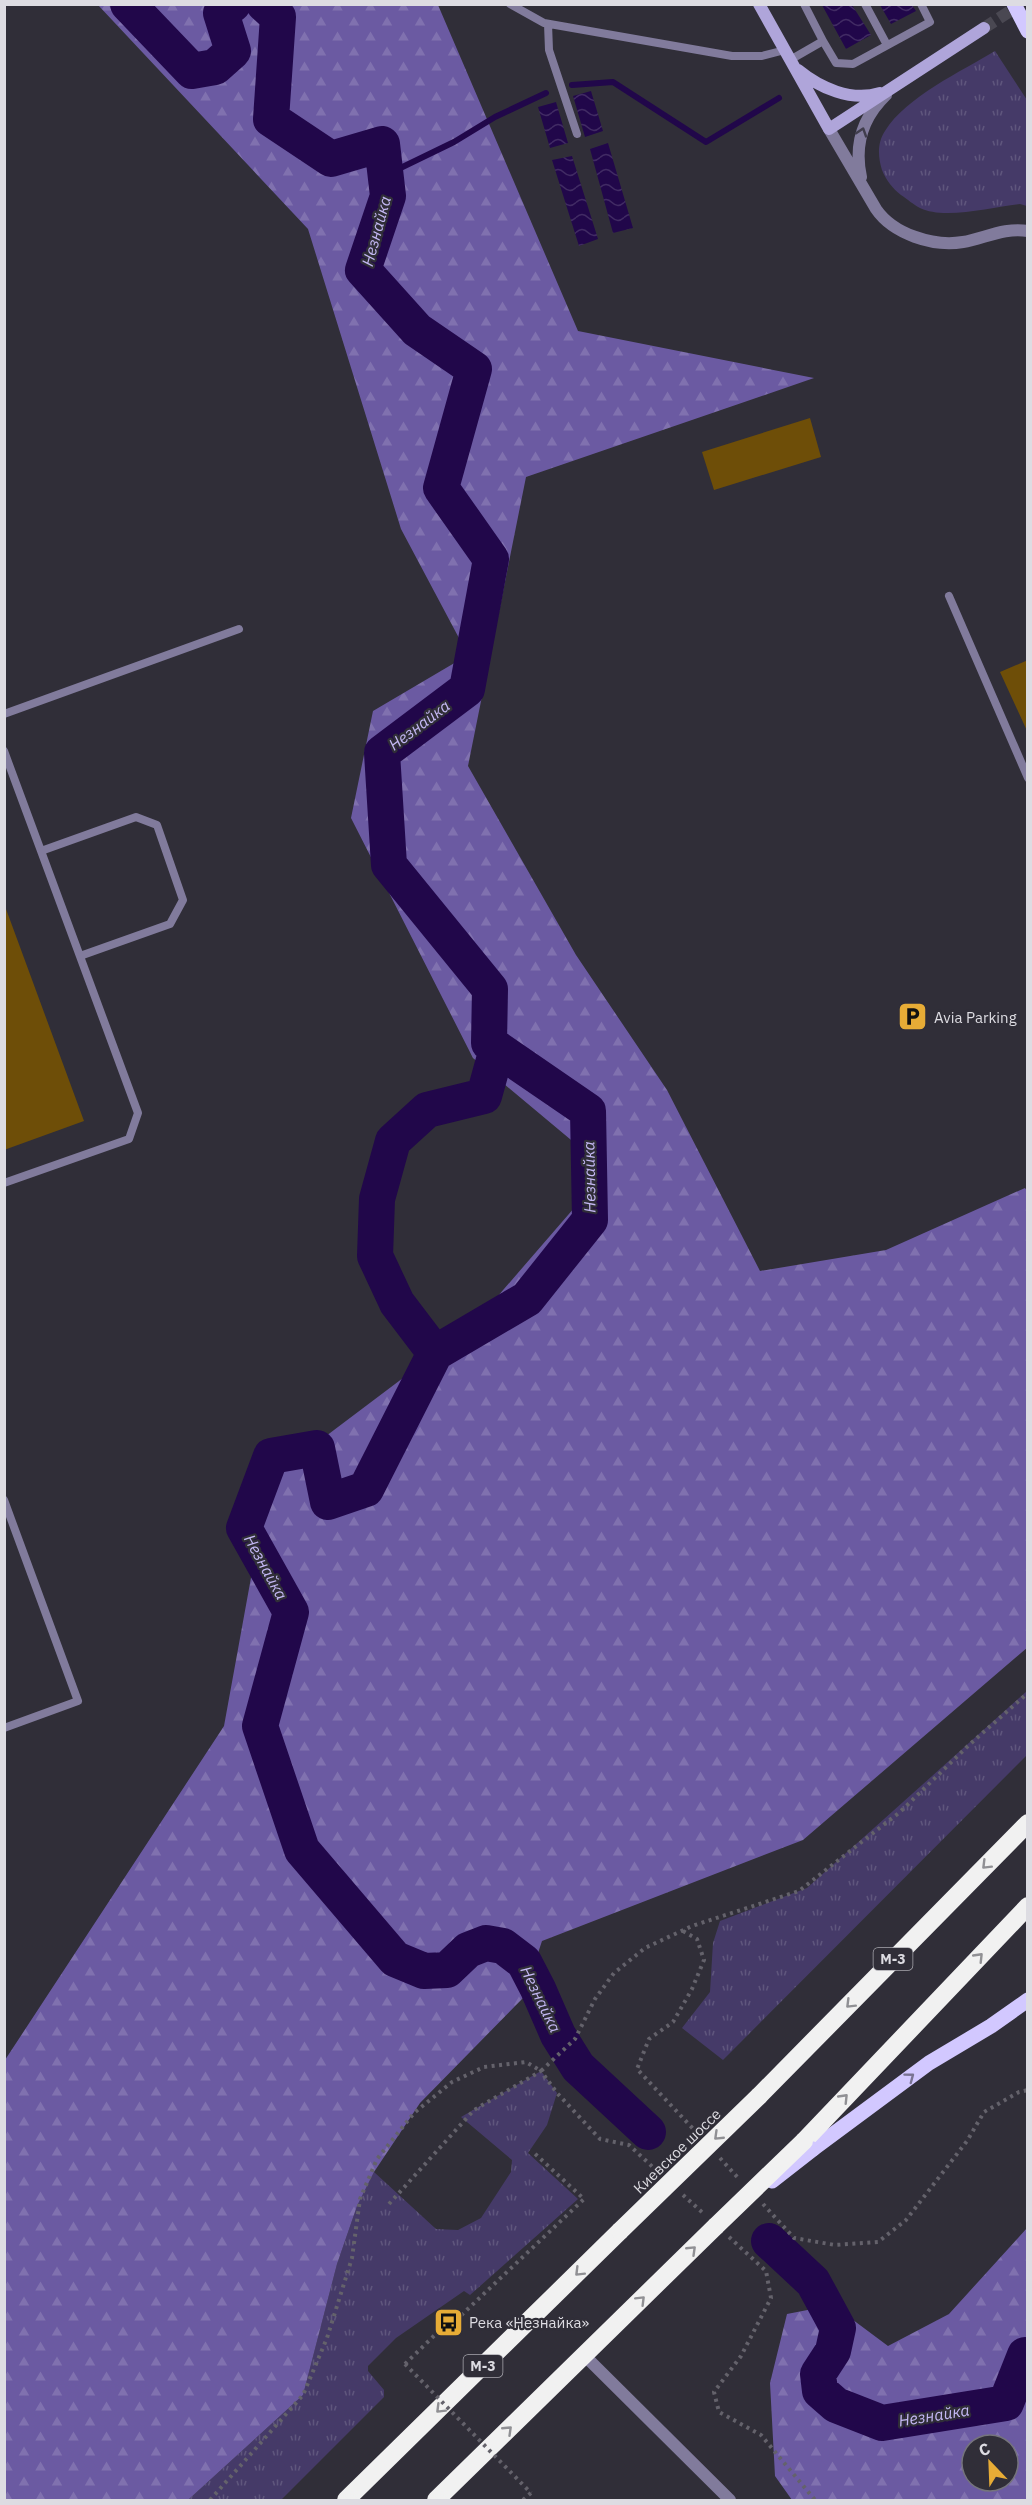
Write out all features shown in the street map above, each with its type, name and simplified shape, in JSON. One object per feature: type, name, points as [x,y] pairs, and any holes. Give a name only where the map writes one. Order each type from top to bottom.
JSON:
[{"type":"highway","name":"Киевское шоссе","points":[[346,2500],[759,2096],[1028,1823]]},
{"type":"highway","points":[[436,2500],[585,2356],[715,2225],[808,2145],[1028,1906]]},
{"type":"main road","points":[[1014,4],[1028,21]]},
{"type":"main road","points":[[1014,4],[1028,31]]},
{"type":"main road","points":[[808,2145],[929,2063],[992,2026],[1028,2001]]},
{"type":"street","points":[[759,4],[863,187],[876,209],[888,223],[914,236],[954,243],[1006,231],[1028,231]]},
{"type":"street","points":[[829,129],[984,28]]},
{"type":"street","points":[[790,59],[828,89],[847,94],[872,95],[894,86]]},
{"type":"street","points":[[863,187],[857,156],[861,132],[871,112],[894,86]]},
{"type":"street","points":[[585,2356],[730,2500]]},
{"type":"lane","points":[[510,4],[548,24],[740,57],[772,55],[790,59],[824,41]]},
{"type":"lane","points":[[804,4],[836,63],[853,64],[930,22],[921,4]]},
{"type":"lane","points":[[865,4],[887,45]]},
{"type":"lane","points":[[548,24],[549,50],[577,134]]},
{"type":"lane","points":[[949,596],[1028,778]]},
{"type":"lane","points":[[4,714],[239,629]]},
{"type":"lane","points":[[4,751],[138,1113],[129,1139],[4,1183]]},
{"type":"lane","points":[[41,851],[136,817],[157,825],[183,900],[170,924],[80,956]]},
{"type":"lane","points":[[4,1500],[78,1701],[4,1728]]},
{"type":"path","points":[[389,2204],[474,2110],[541,2071],[575,2039],[595,1999],[614,1973],[645,1948],[692,1926],[799,1891],[900,1812],[969,1745],[1028,1694]]},
{"type":"path","points":[[210,2500],[303,2395],[327,2338],[352,2258],[360,2199],[377,2159],[414,2113],[452,2082],[484,2067],[526,2062],[541,2071],[557,2093],[600,2139],[628,2145],[663,2176]]},
{"type":"path","points":[[523,2500],[531,2493],[405,2364],[439,2331],[451,2325],[584,2199],[532,2151]]},
{"type":"path","points":[[680,2192],[766,2271],[771,2298],[741,2356],[714,2392],[719,2412],[760,2435],[815,2500]]},
{"type":"green space","points":[[98,5],[438,5],[578,331],[814,378],[526,477],[468,766],[576,955],[667,1090],[760,1271],[886,1250],[1025,1188],[1027,1191],[1028,1647],[803,1840],[542,1941],[523,1998],[420,2103],[374,2172],[357,2206],[337,2264],[303,2395],[188,2500],[5,2500],[5,2060],[224,1726],[269,1479],[472,1326],[607,1170],[473,1058],[351,818],[373,711],[468,655],[401,529],[308,229]]},
{"type":"green space","points":[[995,51],[1027,100],[1027,206],[1020,204],[955,213],[942,213],[920,208],[895,190],[884,174],[879,155],[882,136],[894,119],[920,96]]},
{"type":"green space","points":[[1027,1691],[1027,1755],[723,2060],[682,2028],[710,1992],[713,1943],[720,1921],[807,1888]]},
{"type":"green space","points":[[541,2071],[557,2093],[547,2125],[528,2153],[578,2199],[470,2295],[464,2291],[396,2338],[368,2366],[368,2371],[384,2390],[384,2397],[281,2500],[188,2500],[303,2395],[337,2264],[357,2206],[374,2172],[436,2229],[458,2230],[481,2218],[511,2172],[512,2160],[461,2117]]},
{"type":"green space","points":[[1027,2228],[1027,2500],[792,2500],[775,2476],[770,2383],[787,2314],[833,2305],[888,2346],[949,2314]]},
{"type":"water","points":[[822,5],[852,5],[871,35],[846,49]]},
{"type":"water","points":[[880,5],[912,5],[916,11],[891,24]]},
{"type":"water","points":[[591,91],[603,131],[585,137],[573,96]]},
{"type":"water","points":[[556,102],[568,143],[550,148],[538,107]]},
{"type":"water","points":[[608,143],[633,228],[613,233],[590,149]]},
{"type":"water","points":[[572,156],[598,239],[579,246],[552,160]]},
{"type":"building","points":[[810,418],[821,457],[714,490],[702,452]]},
{"type":"building","points":[[1028,660],[1028,733],[1000,672]]},
{"type":"building","points":[[4,909],[6,909],[84,1121],[4,1150]]},
{"type":"waterway","points":[[128,4],[192,71],[215,67],[233,51],[221,13],[233,4]]},
{"type":"waterway","name":"Незнайка","points":[[264,4],[278,17],[271,119],[331,159],[382,144],[388,196],[363,270],[417,330],[474,369],[441,488],[491,559],[467,689],[382,753],[389,865],[490,989],[489,1043],[588,1111],[590,1220],[527,1299],[435,1353],[366,1489],[328,1502],[317,1448],[271,1456],[244,1528],[291,1612],[260,1726],[302,1850],[395,1959],[424,1971],[447,1970],[468,1950],[486,1943],[503,1946],[524,1962],[558,2035],[578,2067],[648,2132]]},
{"type":"waterway","points":[[572,85],[613,82],[706,142],[779,98]]},
{"type":"waterway","points":[[386,175],[454,142],[495,117],[546,93]]},
{"type":"waterway","points":[[435,1353],[397,1303],[375,1256],[377,1199],[393,1141],[427,1110],[484,1096],[497,1049]]},
{"type":"waterway","name":"Незнайка","points":[[769,2241],[813,2282],[838,2328],[833,2351],[818,2374],[820,2391],[836,2405],[882,2423],[1006,2403],[1025,2355],[1028,2356]]},
{"type":"tunnel","points":[[984,28],[1021,4]]},
{"type":"place","name":"Avia Parking","points":[[913,1017]]},
{"type":"place","name":"Река «Незнайка»","points":[[448,2322]]}]
